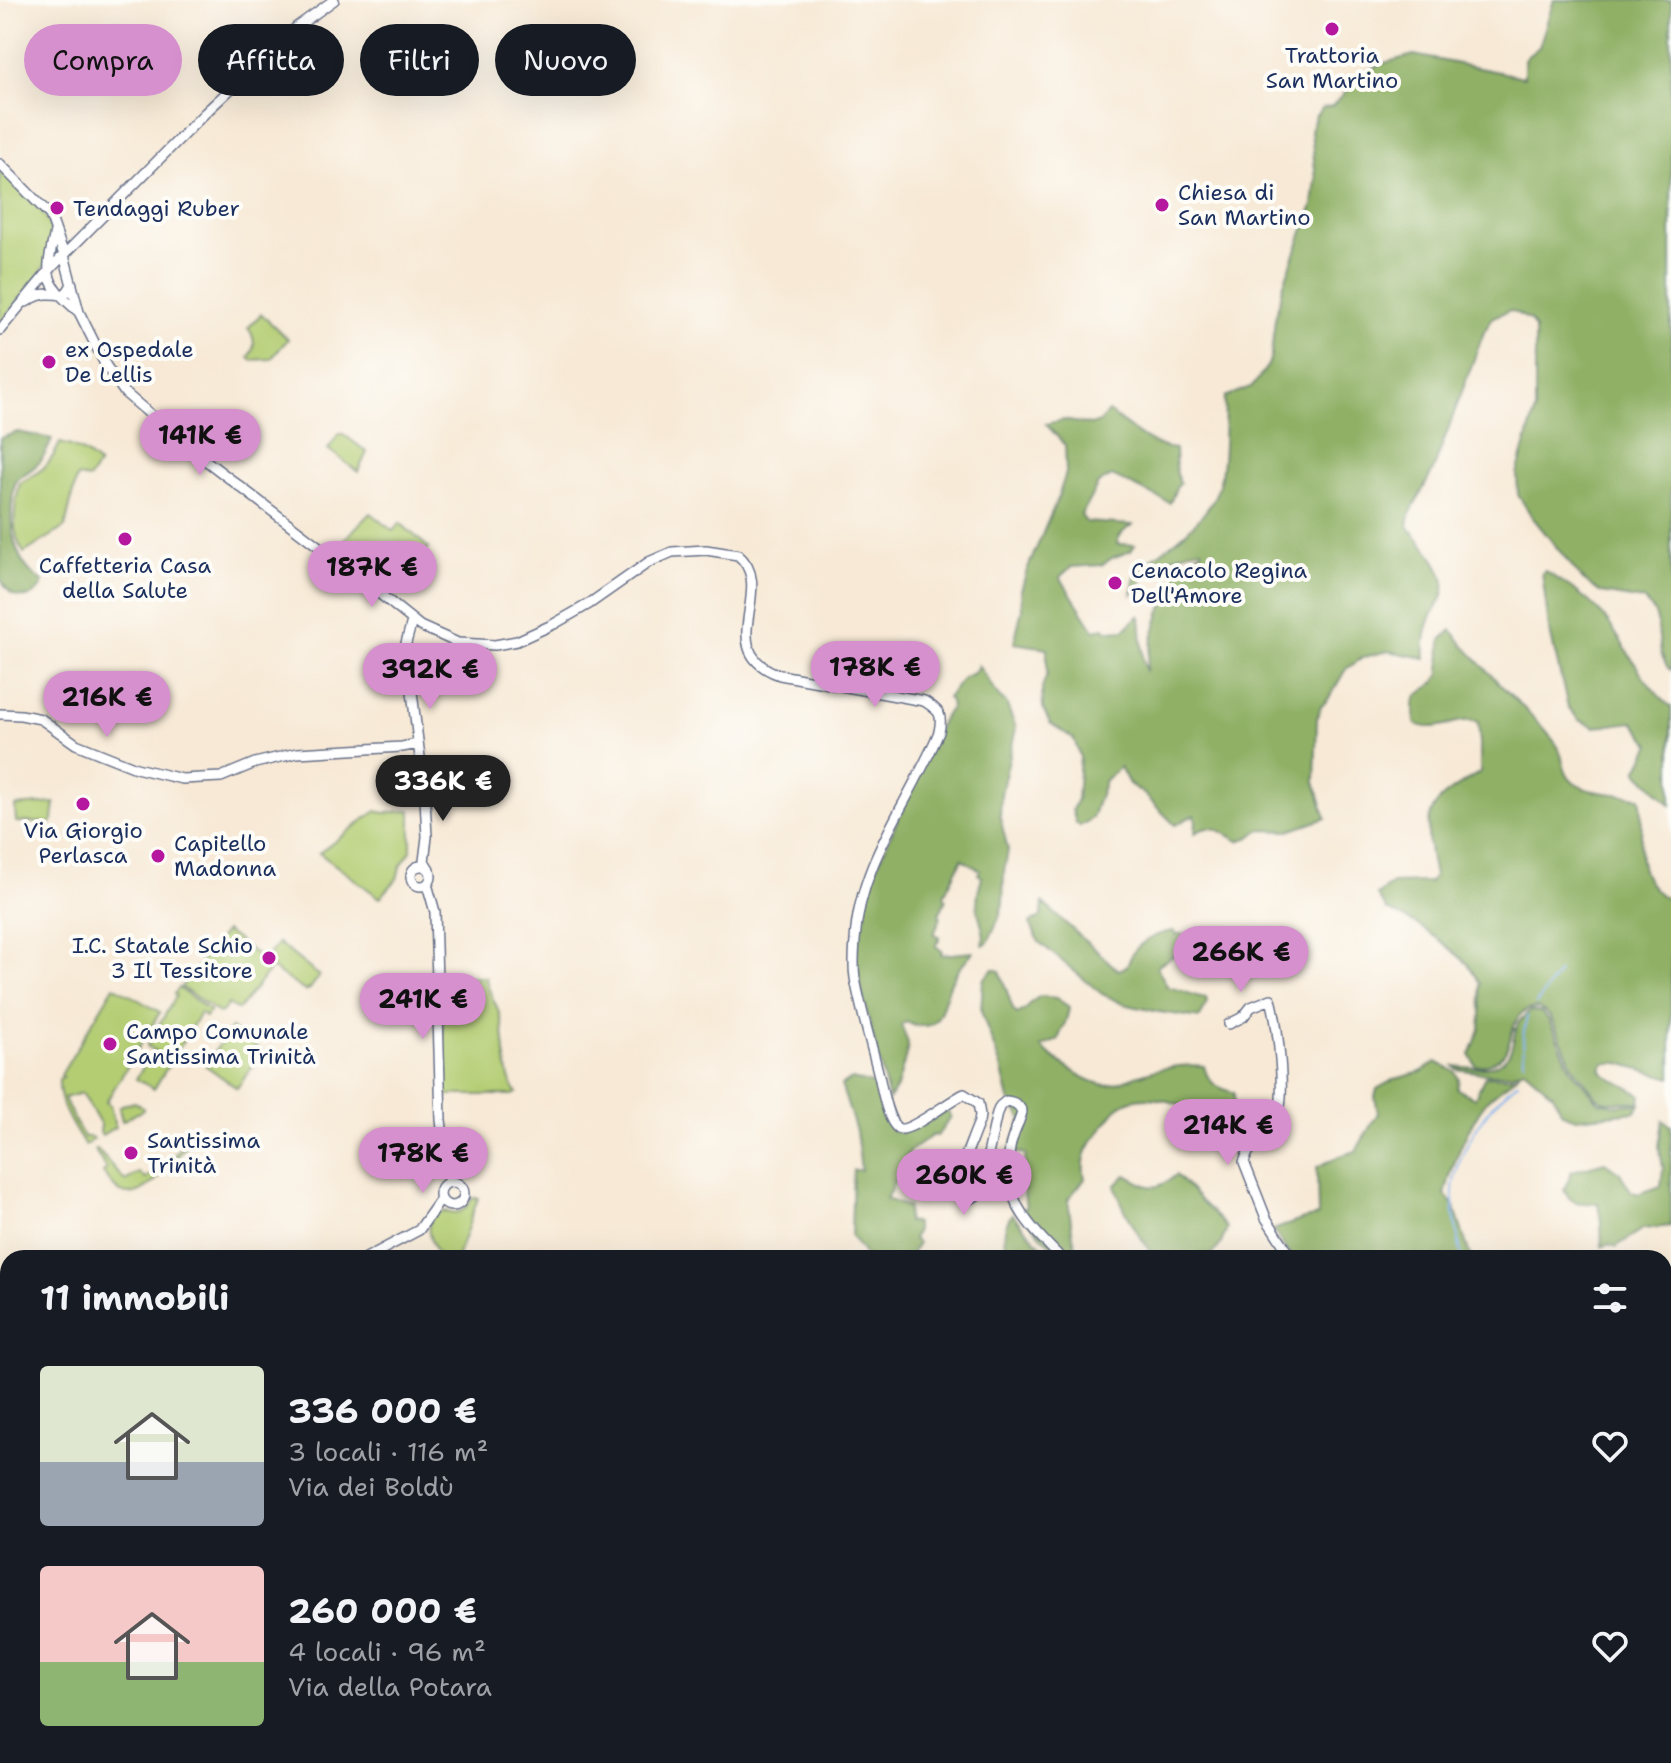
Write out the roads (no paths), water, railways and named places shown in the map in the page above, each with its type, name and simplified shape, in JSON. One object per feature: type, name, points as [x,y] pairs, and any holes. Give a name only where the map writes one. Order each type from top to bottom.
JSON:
[{"type":"street","points":[[0,330],[50,269],[206,112],[298,26],[334,0]]},
{"type":"street","points":[[0,164],[50,215],[79,312],[106,366],[121,388],[196,453],[391,603],[410,623],[458,643],[495,645],[517,641],[566,617],[649,562],[672,552],[706,550],[738,555],[749,569],[751,590],[746,637],[751,656],[760,665],[780,675],[924,701],[937,709],[941,724],[939,732],[882,844],[862,892],[855,938],[855,977],[883,1095],[896,1127],[910,1127],[964,1094],[978,1103],[979,1122],[955,1184],[962,1199],[969,1201],[980,1191],[1000,1106],[1006,1101],[1019,1106],[1022,1112],[1009,1149],[1008,1180],[1023,1216],[1054,1250]]},
{"type":"street","points":[[35,286],[46,266],[55,230]]},
{"type":"street","points":[[51,250],[50,280],[59,295],[79,312]]},
{"type":"street","points":[[50,269],[63,269],[70,280]]},
{"type":"street","points":[[19,305],[42,294],[65,294],[70,280]]},
{"type":"street","points":[[410,623],[406,643],[427,848],[420,883]]},
{"type":"street","points":[[0,714],[41,719],[76,744],[136,768],[182,779],[221,777],[255,763],[297,753],[415,745]]},
{"type":"street","points":[[420,883],[431,878],[424,861],[427,848]]},
{"type":"street","points":[[429,869],[421,866],[420,883],[435,912],[441,1120],[450,1182]]},
{"type":"street","points":[[1229,1024],[1243,1017],[1251,1007],[1271,999],[1278,1033],[1279,1113],[1247,1153],[1244,1162],[1266,1218],[1287,1250]]},
{"type":"street","points":[[381,1250],[419,1230],[441,1199],[441,1189],[450,1182],[462,1187],[462,1202],[451,1207],[441,1199]]},
{"type":"waterway","points":[[1536,1004],[1559,972]]},
{"type":"waterway","points":[[1524,1062],[1523,1036],[1527,1016]]},
{"type":"waterway","points":[[1461,1250],[1453,1199],[1457,1169],[1488,1111],[1518,1082]]},
{"type":"place","name":"Trattoria San Martino","points":[[1332,29]]},
{"type":"place","name":"Chiesa di San Martino","points":[[1162,205]]},
{"type":"place","name":"Tendaggi Ruber","points":[[57,208]]},
{"type":"place","name":"ex Ospedale De Lellis","points":[[49,362]]},
{"type":"place","name":"Caffetteria Casa della Salute","points":[[125,539]]},
{"type":"place","name":"Cenacolo Regina Dell'Amore","points":[[1115,583]]},
{"type":"place","name":"Via Giorgio Perlasca","points":[[83,804]]},
{"type":"place","name":"Capitello Madonna","points":[[158,856]]},
{"type":"place","name":"I.C. Statale Schio 3 Il Tessitore","points":[[269,958]]},
{"type":"place","name":"Campo Comunale Santissima Trinità","points":[[110,1044]]},
{"type":"place","name":"Santissima Trinità","points":[[131,1153]]}]
